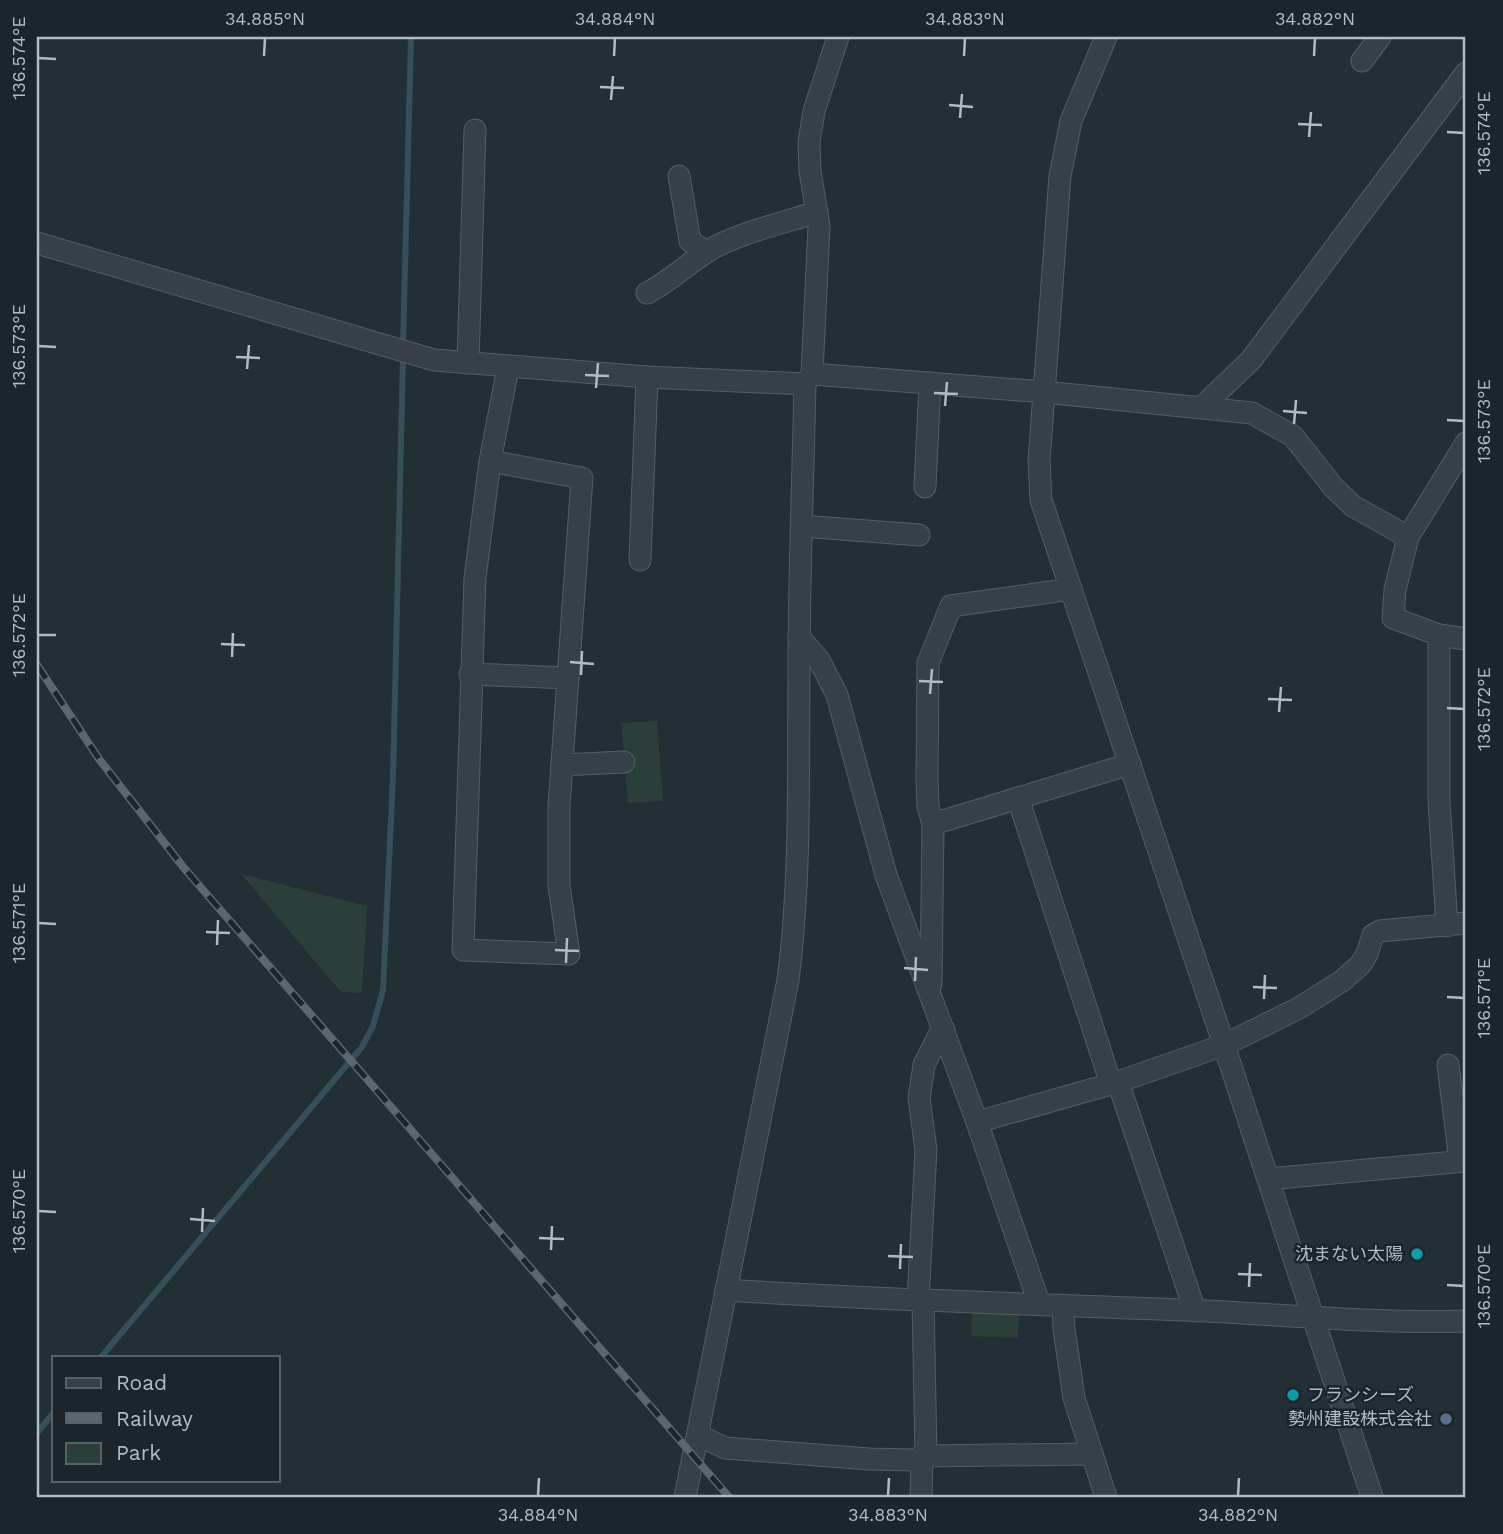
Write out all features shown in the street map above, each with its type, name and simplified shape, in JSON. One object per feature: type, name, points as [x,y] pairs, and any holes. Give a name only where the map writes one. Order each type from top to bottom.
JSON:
[{"type":"street","points":[[704,1497],[687,1487],[788,980],[796,919],[802,526],[819,226],[810,172],[809,142],[814,111],[838,37]]},
{"type":"street","points":[[1105,37],[1071,121],[1059,176],[1039,461],[1041,500],[1372,1497]]},
{"type":"street","points":[[1362,61],[1380,37]]},
{"type":"street","points":[[1202,407],[1251,360],[1466,73]]},
{"type":"street","points":[[468,363],[475,130]]},
{"type":"street","points":[[680,176],[690,241],[706,252]]},
{"type":"street","points":[[647,293],[666,283],[706,252],[727,242],[817,212]]},
{"type":"street","points":[[37,243],[434,360],[647,377],[930,383],[1252,413],[1293,436],[1334,488],[1353,506],[1408,537]]},
{"type":"street","points":[[489,461],[582,478],[559,806],[559,886],[569,954],[463,950],[475,578],[489,461],[508,368]]},
{"type":"street","points":[[640,560],[647,377]]},
{"type":"street","points":[[925,487],[930,383]]},
{"type":"street","points":[[1466,443],[1408,537],[1392,611],[1393,618],[1439,635],[1466,639]]},
{"type":"street","points":[[802,526],[919,535]]},
{"type":"street","points":[[931,993],[933,824],[928,807],[927,779],[928,663],[951,606],[1072,589]]},
{"type":"street","points":[[977,1122],[1115,1083],[1224,1045],[1299,1008],[1342,981],[1361,964],[1373,935],[1380,931],[1457,924],[1439,801],[1439,635]]},
{"type":"street","points":[[799,637],[819,660],[837,695],[886,875],[931,993],[1039,1303]]},
{"type":"street","points":[[470,674],[568,678]]},
{"type":"street","points":[[562,765],[624,762]]},
{"type":"street","points":[[933,824],[1130,764]]},
{"type":"street","points":[[1018,798],[1195,1311]]},
{"type":"street","points":[[921,1497],[924,1456],[920,1300],[926,1150],[919,1098],[924,1065],[944,1030]]},
{"type":"street","points":[[1268,1180],[1463,1161],[1448,1065]]},
{"type":"street","points":[[726,1290],[834,1297],[1039,1303],[1312,1316],[1407,1323],[1466,1321]]},
{"type":"street","points":[[1063,1305],[1074,1398],[1105,1497]]},
{"type":"street","points":[[698,1434],[725,1448],[869,1459],[1091,1454]]},
{"type":"green space","points":[[657,721],[663,801],[628,803],[621,723]]},
{"type":"green space","points":[[241,874],[367,906],[362,993],[341,992]]},
{"type":"green space","points":[[972,1311],[1019,1314],[1018,1338],[971,1336]]},
{"type":"waterway","points":[[403,346],[411,37]]},
{"type":"waterway","points":[[102,1356],[362,1047],[373,1026],[383,990],[393,777],[403,357]]},
{"type":"waterway","points":[[37,1433],[52,1414]]},
{"type":"railway","points":[[37,665],[99,759],[184,868],[729,1497]]},
{"type":"place","name":"沈まない太陽","points":[[1417,1254]]},
{"type":"place","name":"フランシーズ","points":[[1293,1395]]},
{"type":"place","name":"勢州建設株式会社","points":[[1446,1419]]}]
